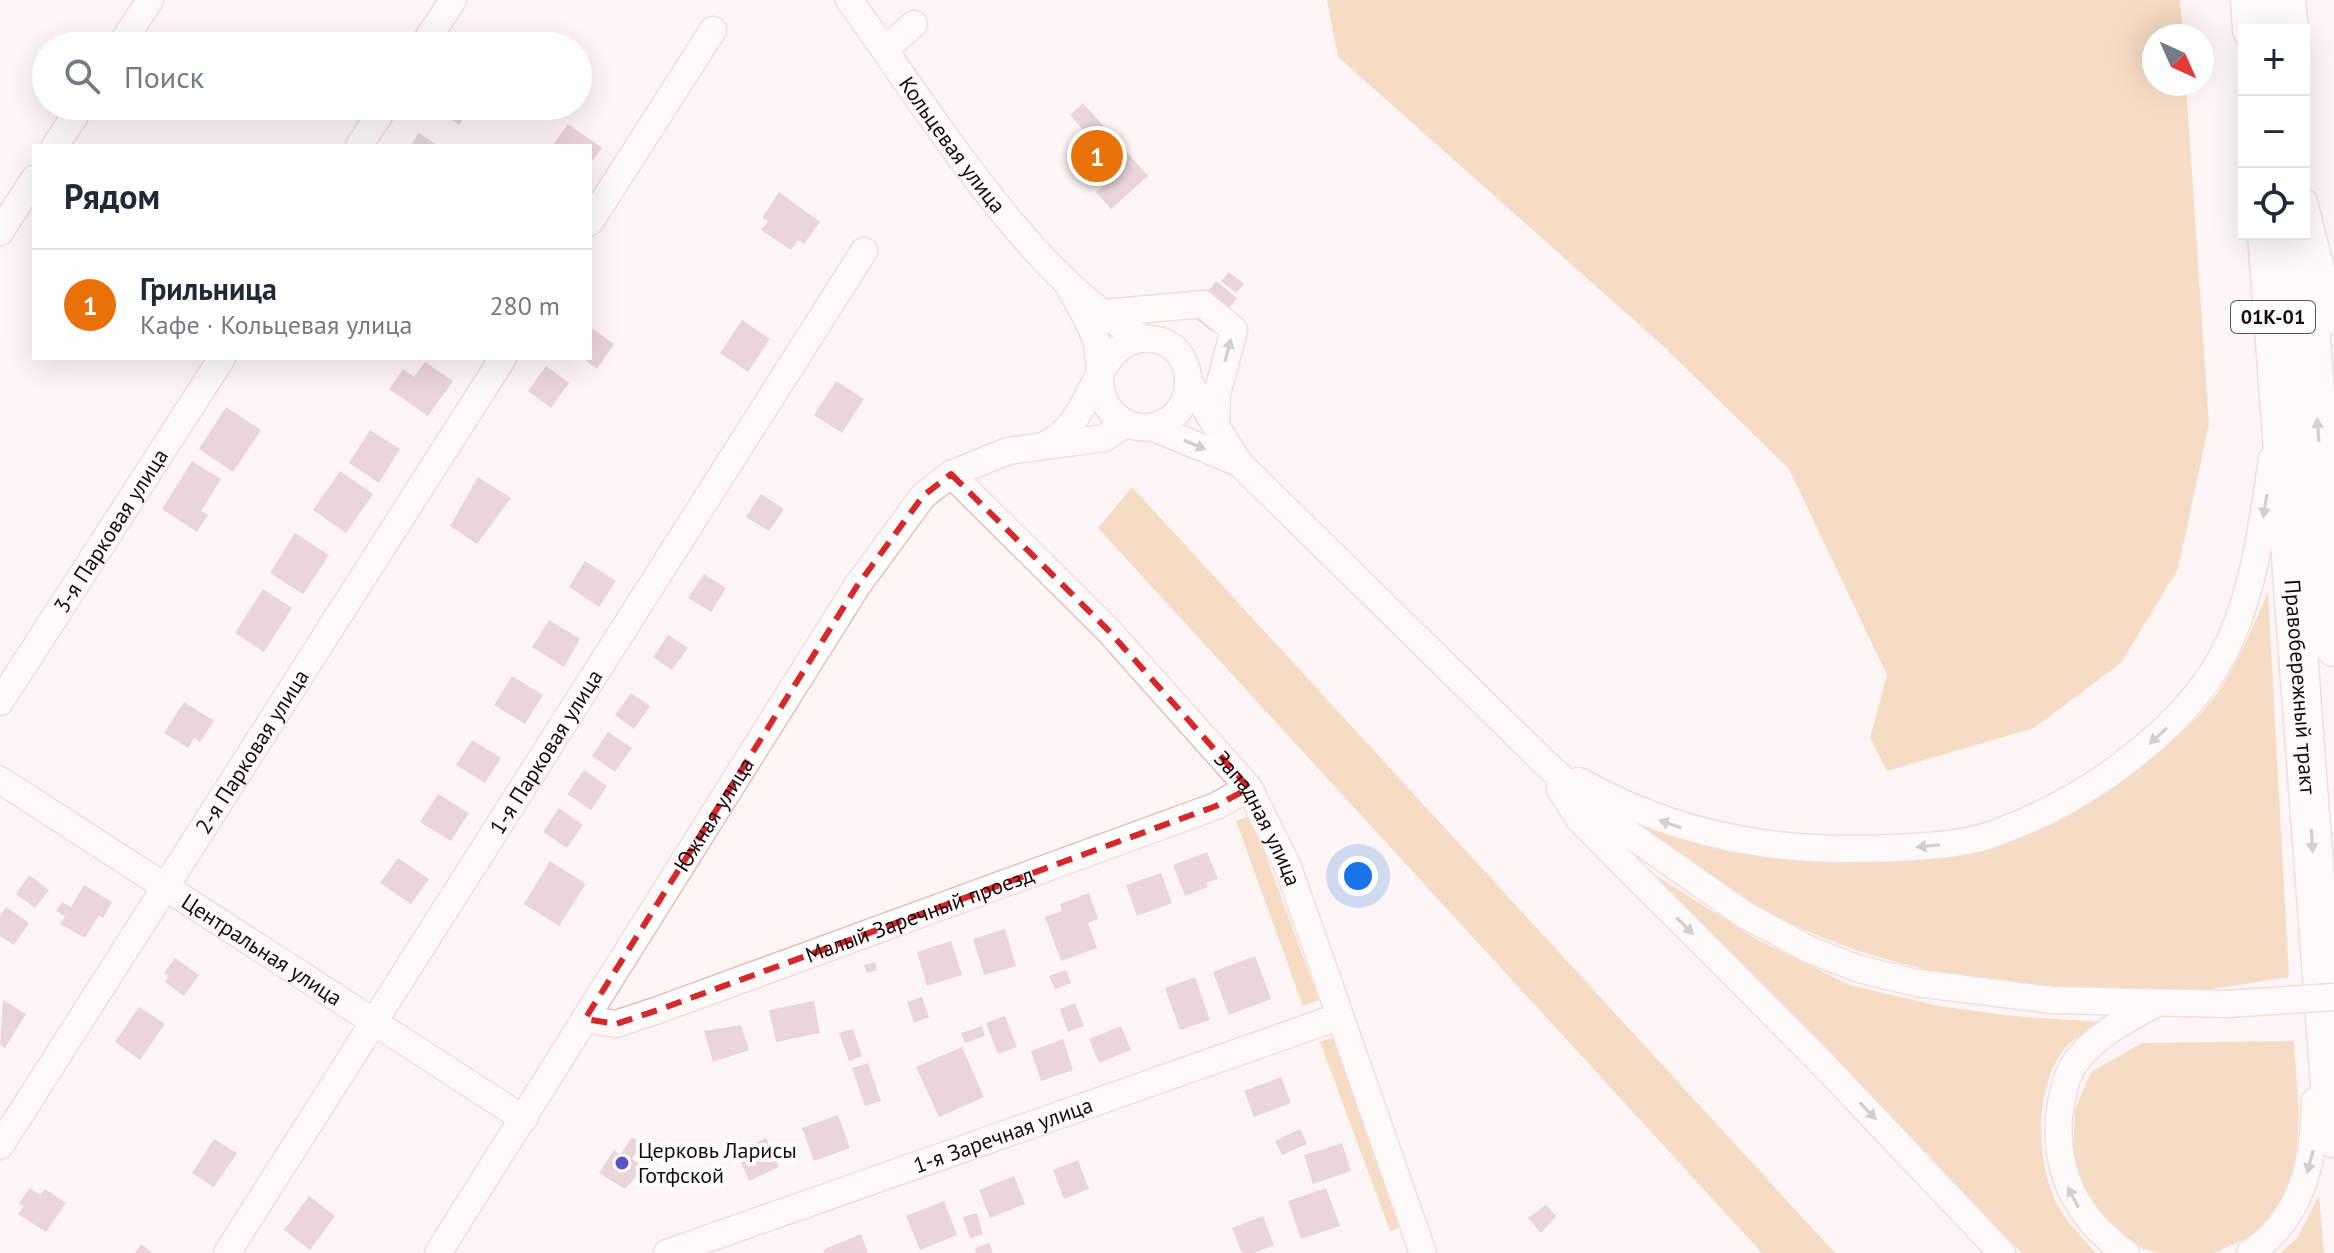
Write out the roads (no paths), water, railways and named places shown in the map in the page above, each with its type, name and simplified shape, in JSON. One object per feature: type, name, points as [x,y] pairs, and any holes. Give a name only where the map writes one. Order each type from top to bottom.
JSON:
[{"type":"highway","points":[[2250,0],[2252,24]]},
{"type":"highway","points":[[2286,0],[2288,24]]},
{"type":"highway","name":"Правобережный тракт","points":[[2267,240],[2329,999],[2334,1138]]},
{"type":"highway","name":"Правобережный тракт","points":[[2303,240],[2334,647]]},
{"type":"street","points":[[129,32],[150,0]]},
{"type":"street","points":[[432,32],[453,0]]},
{"type":"street","name":"Кольцевая улица","points":[[849,0],[1004,213],[1066,281]]},
{"type":"street","points":[[885,49],[914,24]]},
{"type":"street","points":[[592,219],[713,30]]},
{"type":"street","points":[[56,144],[72,120]]},
{"type":"street","points":[[360,144],[376,120]]},
{"type":"street","points":[[0,232],[32,182]]},
{"type":"street","points":[[2310,226],[2334,321]]},
{"type":"street","name":"1-я Парковая улица","points":[[227,1253],[864,251]]},
{"type":"street","points":[[1066,281],[1123,329],[1171,346],[1188,370],[1190,384],[1239,463],[1544,762],[1605,817],[1745,915],[1810,950],[1859,969],[1917,983],[2052,1000],[2227,1004],[2329,999],[2315,1146],[2302,1191],[2282,1226],[2250,1253]]},
{"type":"street","points":[[1066,281],[1095,339],[1105,403],[1139,425],[1239,463]]},
{"type":"street","points":[[1104,313],[1203,304],[1234,330],[1217,394],[1216,426]]},
{"type":"street","points":[[1048,443],[1063,436],[1075,422],[1116,349],[1143,338]]},
{"type":"street","name":"3-я Парковая улица","points":[[0,702],[221,360]]},
{"type":"street","name":"2-я Парковая улица","points":[[0,1146],[502,360]]},
{"type":"street","points":[[1139,425],[1170,420],[1180,411],[1190,384]]},
{"type":"street","points":[[1544,762],[1649,816],[1692,831],[1798,848],[1929,846],[1993,835],[2056,807],[2111,774],[2162,733],[2203,686],[2232,637],[2253,571],[2279,401]]},
{"type":"street","name":"Южная улица","points":[[438,1253],[857,586],[923,496],[951,474],[1008,451],[1048,443],[1104,438],[1139,425]]},
{"type":"street","name":"Западная улица","points":[[951,474],[1108,630],[1249,788],[1288,867],[1413,1250]]},
{"type":"street","points":[[1544,762],[1579,819],[1818,1059],[2002,1253]]},
{"type":"street","name":"Центральная улица","points":[[0,780],[524,1119]]},
{"type":"street","name":"Малый Заречный проезд","points":[[585,1019],[616,1024],[658,1010],[1216,806],[1249,788]]},
{"type":"street","points":[[2126,1253],[2081,1213],[2063,1177],[2057,1142],[2061,1101],[2075,1062],[2101,1035],[2157,1003]]},
{"type":"street","name":"1-я Заречная улица","points":[[667,1253],[1338,1017]]},
{"type":"place","name":"Грильница","points":[[1097,156]]},
{"type":"place","name":"Церковь Ларисы Готфской","points":[[622,1163]]}]
